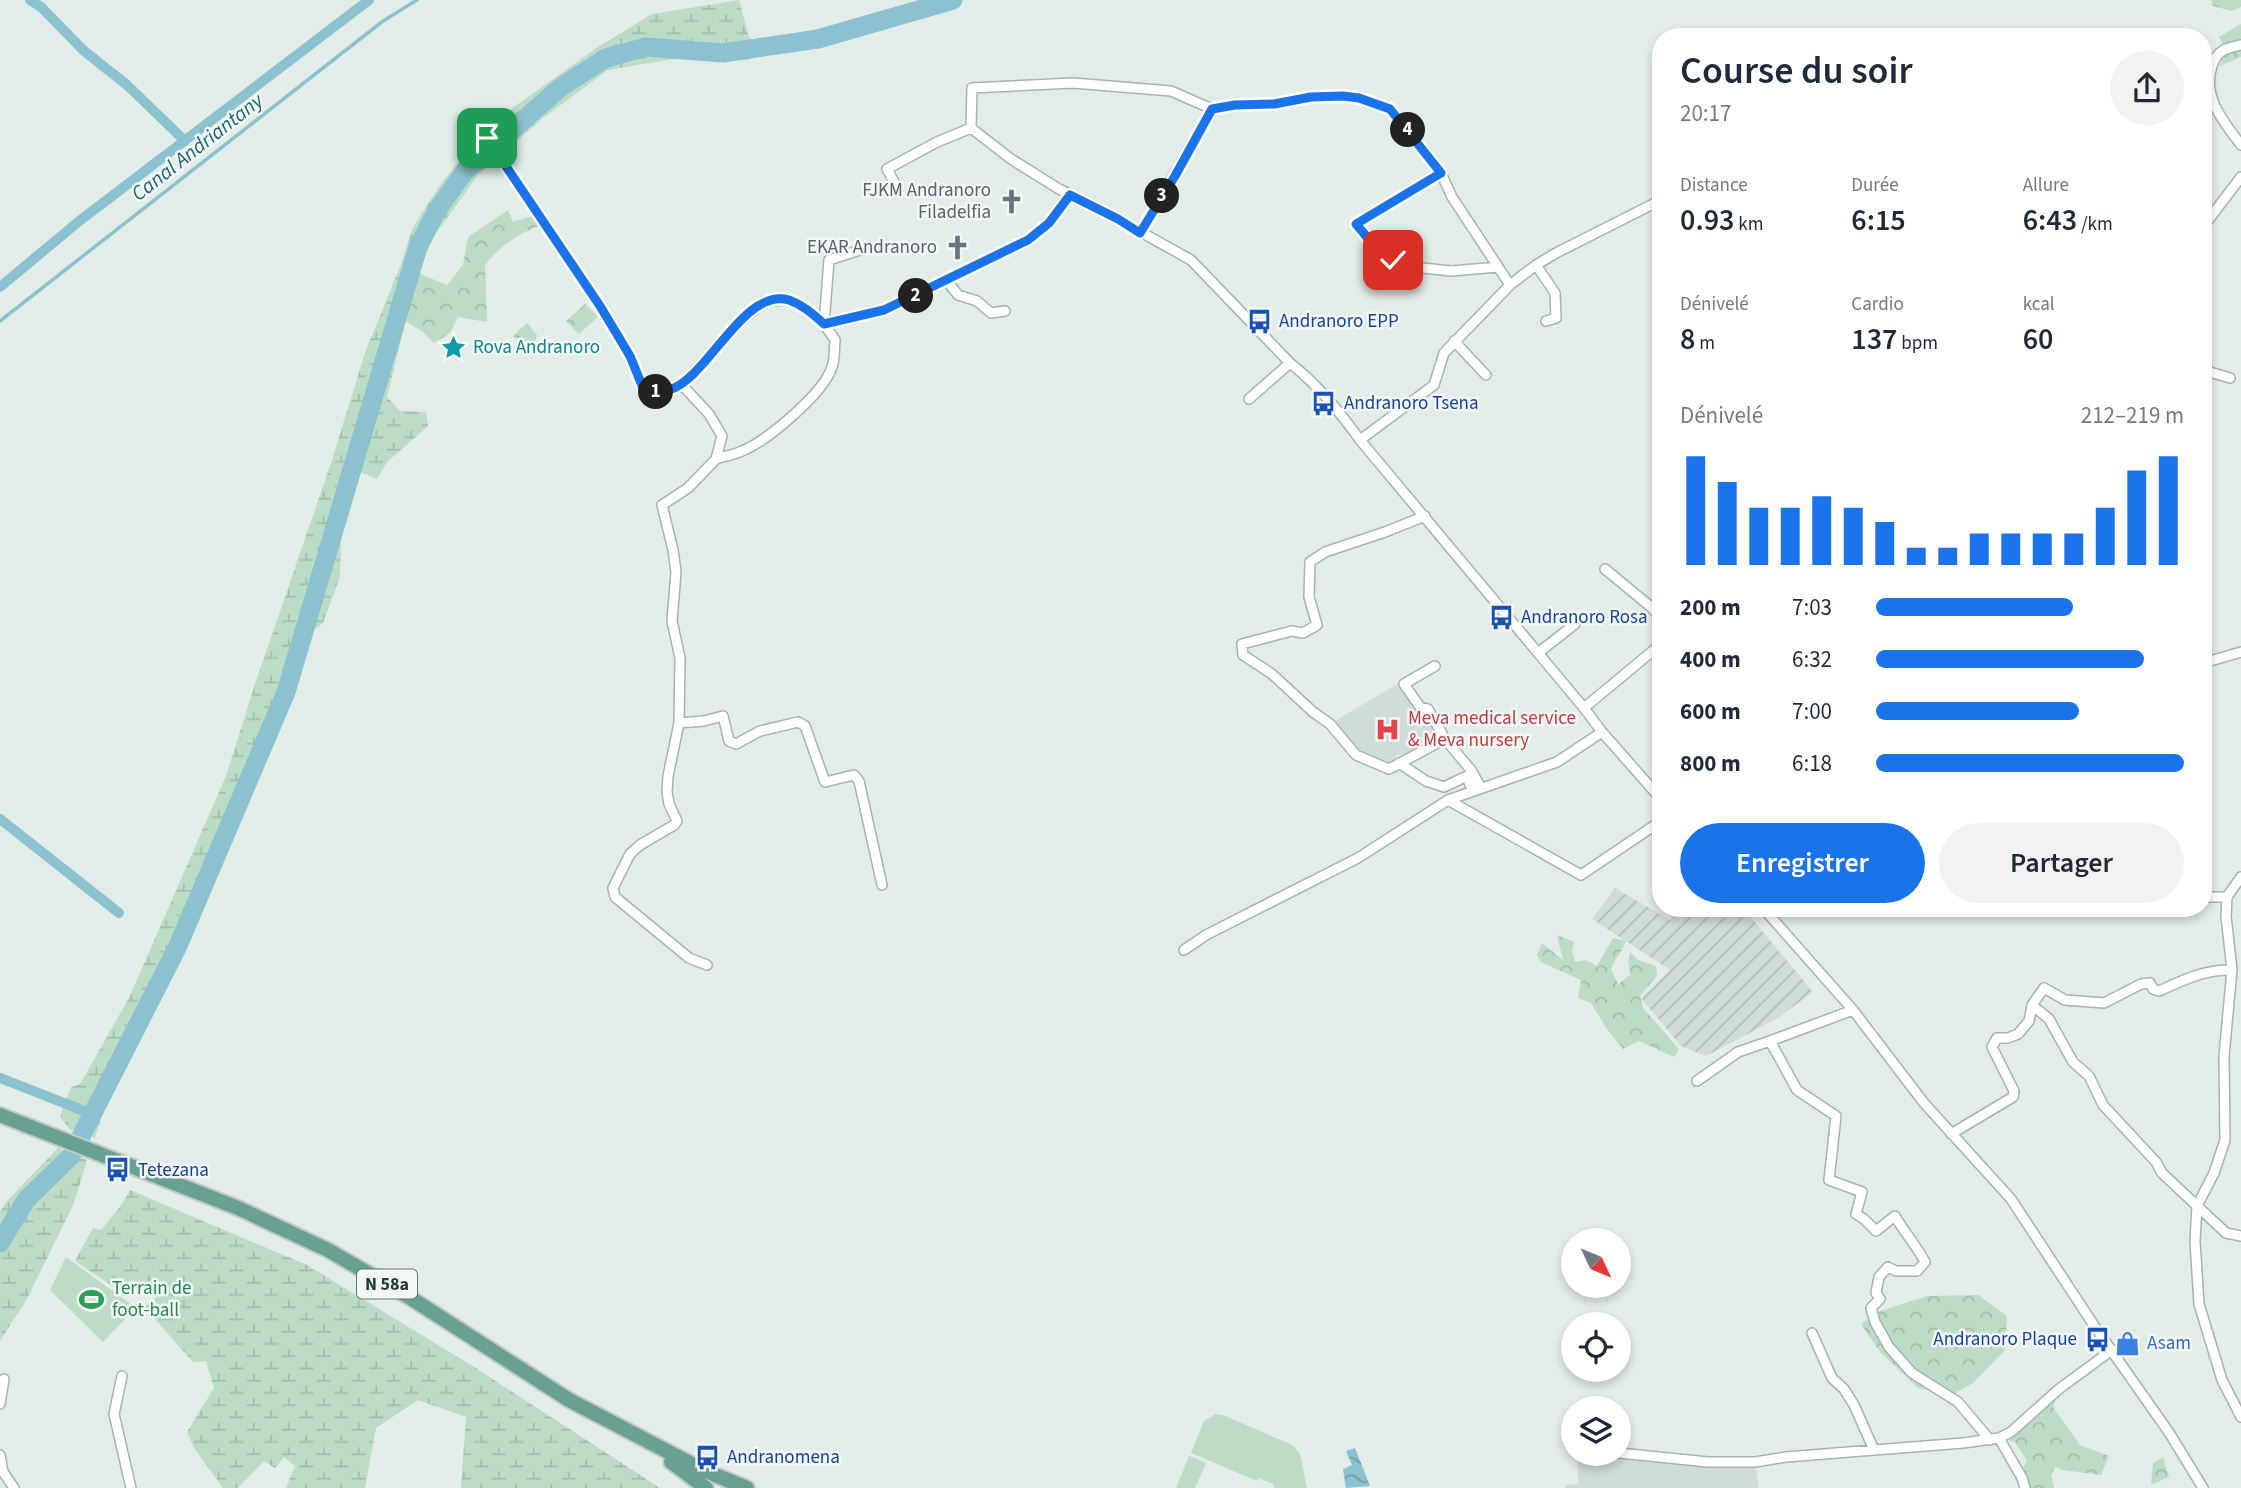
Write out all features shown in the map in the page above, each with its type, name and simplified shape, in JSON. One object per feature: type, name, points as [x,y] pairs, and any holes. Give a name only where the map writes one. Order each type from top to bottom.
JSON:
[{"type":"main road","name":"N 58a","points":[[0,1115],[237,1208],[328,1250],[409,1297],[569,1400],[642,1440],[747,1488]]},
{"type":"main road","points":[[642,1440],[706,1488]]},
{"type":"street","points":[[2212,68],[2225,48],[2241,45]]},
{"type":"street","points":[[971,128],[972,88],[1073,83],[1171,91],[1212,109],[1235,105],[1274,104],[1311,97],[1359,98],[1390,109],[1441,173],[1452,197],[1510,285]]},
{"type":"street","points":[[2212,101],[2241,145]]},
{"type":"street","points":[[1140,233],[1212,109]]},
{"type":"street","points":[[894,182],[887,169],[937,142],[971,128]]},
{"type":"street","points":[[971,128],[1011,159],[1070,195],[1191,260],[1290,363],[1330,399],[1360,440],[1652,789]]},
{"type":"street","points":[[487,138],[600,306],[630,356],[643,388],[656,392],[682,385],[741,321],[765,301],[787,300],[807,309],[824,324],[835,340],[832,367],[820,388],[792,416],[752,445],[743,451],[716,459]]},
{"type":"street","points":[[1441,173],[1356,224],[1382,255],[1393,260],[1422,268],[1451,271],[1498,267]]},
{"type":"street","points":[[2212,215],[2241,177]]},
{"type":"street","points":[[824,324],[884,310],[1028,240],[1049,223],[1070,195]]},
{"type":"street","points":[[1360,440],[1434,385],[1444,353],[1510,285],[1536,265],[1652,205]]},
{"type":"street","points":[[824,324],[829,260],[860,250]]},
{"type":"street","points":[[1536,265],[1555,293],[1556,318],[1546,321]]},
{"type":"street","points":[[947,281],[958,295],[977,301],[991,313],[1005,311]]},
{"type":"street","points":[[1454,341],[1486,374]]},
{"type":"street","points":[[1249,399],[1290,363]]},
{"type":"street","points":[[2212,373],[2230,378]]},
{"type":"street","points":[[682,385],[709,414],[722,436],[716,459],[688,488],[662,505],[676,572],[672,630],[680,658],[679,723],[667,792],[677,821],[630,854],[613,892],[615,897],[689,958],[707,965]]},
{"type":"street","points":[[1424,516],[1325,552],[1310,562],[1308,597],[1317,625],[1303,633],[1292,631],[1242,645],[1243,655],[1272,674],[1312,712],[1330,724],[1356,755],[1389,769],[1445,739]]},
{"type":"street","points":[[1605,569],[1652,608]]},
{"type":"street","points":[[1538,653],[1575,624]]},
{"type":"street","points":[[1584,708],[1652,651]]},
{"type":"street","points":[[2212,660],[2241,652]]},
{"type":"street","points":[[1435,666],[1404,684],[1420,707],[1428,709],[1445,739],[1471,770],[1481,789]]},
{"type":"street","points":[[679,723],[723,716],[729,741],[736,744],[760,731],[799,722],[805,726],[825,782],[854,775],[859,781],[883,885]]},
{"type":"street","points":[[1184,950],[1206,935],[1358,858],[1448,800],[1557,762],[1602,732]]},
{"type":"street","points":[[1399,763],[1426,782],[1444,787],[1467,776],[1470,785],[1481,789]]},
{"type":"street","points":[[1448,800],[1581,875],[1652,827]]},
{"type":"street","points":[[2241,877],[2227,897],[2226,916],[2232,970],[2224,1056],[2225,1140],[2214,1174],[2197,1206],[2195,1241],[2199,1304],[2222,1380],[2241,1418]]},
{"type":"street","points":[[2212,897],[2227,897]]},
{"type":"street","points":[[1771,917],[1853,1010],[1924,1103],[2011,1199],[2170,1434],[2203,1488]]},
{"type":"street","points":[[1951,1134],[2013,1097],[2014,1091],[1992,1047],[1997,1038],[2018,1034],[2029,1021],[2032,1004],[2045,988],[2065,1000],[2104,1003],[2141,984],[2150,984],[2153,989],[2159,991],[2193,976],[2232,970]]},
{"type":"street","points":[[2032,1004],[2049,1019],[2073,1062],[2088,1076],[2103,1105],[2156,1162],[2162,1173],[2226,1233],[2241,1236]]},
{"type":"street","points":[[1697,1081],[1738,1052],[1853,1010]]},
{"type":"street","points":[[1770,1041],[1797,1090],[1836,1116],[1829,1180],[1862,1192],[1856,1214],[1877,1231],[1895,1216],[1904,1234],[1918,1249],[1925,1262],[1916,1271],[1896,1271],[1888,1267],[1879,1277],[1875,1293],[1880,1299],[1871,1308],[1884,1339],[1912,1373],[1958,1402],[1995,1439],[2022,1478],[2025,1488]]},
{"type":"street","points":[[1812,1333],[1832,1378],[1844,1389],[1854,1405],[1874,1450]]},
{"type":"street","points":[[1631,1454],[1707,1462],[1755,1462],[1995,1439],[2011,1432],[2059,1389],[2112,1350]]},
{"type":"street","points":[[122,1376],[114,1414],[131,1488]]},
{"type":"street","points":[[0,1404],[4,1379]]},
{"type":"street","points":[[0,1455],[3,1472],[14,1488]]},
{"type":"shaded area","name":"Meva medical service & Meva nursery","points":[[1399,683],[1418,711],[1425,712],[1440,738],[1407,754],[1397,755],[1391,763],[1358,750],[1335,721]]},
{"type":"shaded area","points":[[1615,888],[1652,910],[1652,917],[1665,917],[1670,920],[1673,917],[1750,917],[1813,992],[1778,1018],[1706,1056],[1681,1046],[1641,998],[1670,970],[1592,919]]},
{"type":"shaded area","points":[[1631,1455],[1755,1462],[1759,1488],[1565,1488],[1566,1485],[1578,1484],[1577,1466],[1631,1466]]},
{"type":"green space","points":[[739,0],[754,55],[748,60],[672,59],[608,70],[543,118],[478,175],[434,236],[417,273],[387,397],[400,411],[426,412],[428,426],[387,462],[377,479],[358,471],[337,529],[341,539],[340,577],[323,623],[310,633],[251,784],[104,1110],[95,1138],[69,1129],[60,1116],[71,1087],[80,1084],[129,998],[226,776],[366,350],[400,267],[413,227],[440,185],[478,137],[511,109],[598,47],[652,14]]},
{"type":"green space","points":[[2211,0],[2241,0],[2241,7],[2232,11],[2213,6]]},
{"type":"green space","points":[[2241,24],[2241,57],[2220,66],[2225,48],[2219,37]]},
{"type":"green space","points":[[508,210],[513,222],[532,216],[539,226],[509,242],[485,265],[487,322],[458,317],[450,333],[434,343],[422,331],[405,321],[418,273],[447,285],[463,265],[468,237]]},
{"type":"green space","points":[[585,304],[598,317],[579,334],[566,321]]},
{"type":"green space","points":[[527,323],[537,335],[533,349],[513,336]]},
{"type":"green space","points":[[1557,935],[1574,942],[1572,952],[1575,962],[1585,960],[1597,966],[1613,938],[1626,941],[1611,969],[1618,984],[1630,975],[1630,952],[1638,960],[1656,966],[1657,976],[1640,996],[1643,1008],[1679,1049],[1674,1057],[1639,1041],[1623,1049],[1591,1003],[1578,998],[1581,980],[1541,962],[1537,955],[1542,943],[1563,960]]},
{"type":"green space","points":[[58,1148],[87,1160],[74,1203],[27,1299],[0,1341],[0,1211]]},
{"type":"green space","points":[[130,1190],[307,1265],[474,1367],[660,1488],[461,1488],[466,1417],[418,1400],[376,1428],[365,1488],[286,1488],[295,1466],[284,1457],[275,1468],[264,1461],[238,1488],[223,1488],[194,1448],[187,1432],[214,1388],[206,1361],[193,1362],[144,1307],[157,1297],[132,1280],[120,1291],[75,1261],[93,1228],[101,1230]]},
{"type":"green space","name":"Terrain de foot-ball","points":[[66,1257],[136,1308],[103,1342],[50,1290]]},
{"type":"green space","points":[[1978,1295],[2007,1316],[2005,1350],[1973,1383],[1949,1396],[1918,1388],[1880,1352],[1861,1324],[1877,1312],[1927,1296]]},
{"type":"green space","points":[[2059,1389],[2053,1407],[2080,1445],[2109,1456],[2101,1475],[2056,1467],[2051,1474],[2054,1488],[2021,1488],[2015,1479],[2027,1461],[2015,1442],[2001,1438]]},
{"type":"green space","points":[[1216,1414],[1292,1445],[1300,1454],[1307,1488],[1274,1488],[1273,1484],[1259,1478],[1257,1481],[1191,1453],[1204,1421]]},
{"type":"green space","points":[[1189,1456],[1206,1463],[1195,1488],[1176,1488]]},
{"type":"green space","points":[[2163,1457],[2169,1477],[2151,1485],[2153,1463]]},
{"type":"water","points":[[1355,1448],[1370,1486],[1346,1488],[1343,1469],[1352,1465],[1346,1451]]},
{"type":"waterway","points":[[30,0],[41,7],[83,50],[127,85],[185,141]]},
{"type":"waterway","points":[[0,287],[78,222],[369,0]]},
{"type":"waterway","name":"Canal Andriantany","points":[[0,321],[383,21],[417,0]]},
{"type":"waterway","points":[[0,1243],[26,1200],[71,1156],[177,948],[286,692],[418,247],[437,210],[465,171],[561,87],[606,58],[646,47],[723,53],[818,39],[953,0]]},
{"type":"waterway","points":[[0,819],[119,913]]},
{"type":"waterway","points":[[0,1078],[92,1114]]},
{"type":"place","name":"FJKM Andranoro Filadelfia","points":[[1011,201]]},
{"type":"place","name":"EKAR Andranoro","points":[[957,247]]},
{"type":"place","name":"Andranoro EPP","points":[[1259,321]]},
{"type":"place","name":"Rova Andranoro","points":[[453,347]]},
{"type":"place","name":"Andranoro Tsena","points":[[1324,403]]},
{"type":"place","name":"Andranoro Rosa","points":[[1501,617]]},
{"type":"place","name":"Meva medical service & Meva nursery","points":[[1388,729]]},
{"type":"place","name":"Tetezana","points":[[118,1170]]},
{"type":"place","name":"Terrain de foot-ball","points":[[92,1299]]},
{"type":"place","name":"Andranoro Plaque","points":[[2097,1339]]},
{"type":"place","name":"Asam","points":[[2127,1343]]},
{"type":"place","name":"Andranomena","points":[[707,1457]]},
{"type":"route","points":[[487,138],[600,306],[630,356],[643,388],[656,392],[682,385],[741,321],[765,301],[787,300],[807,309],[824,324],[884,310],[1028,240],[1049,223],[1070,195],[1140,233],[1212,109],[1235,105],[1274,104],[1311,97],[1343,96],[1359,98],[1390,109],[1441,173],[1356,224],[1382,255],[1393,260]]}]
